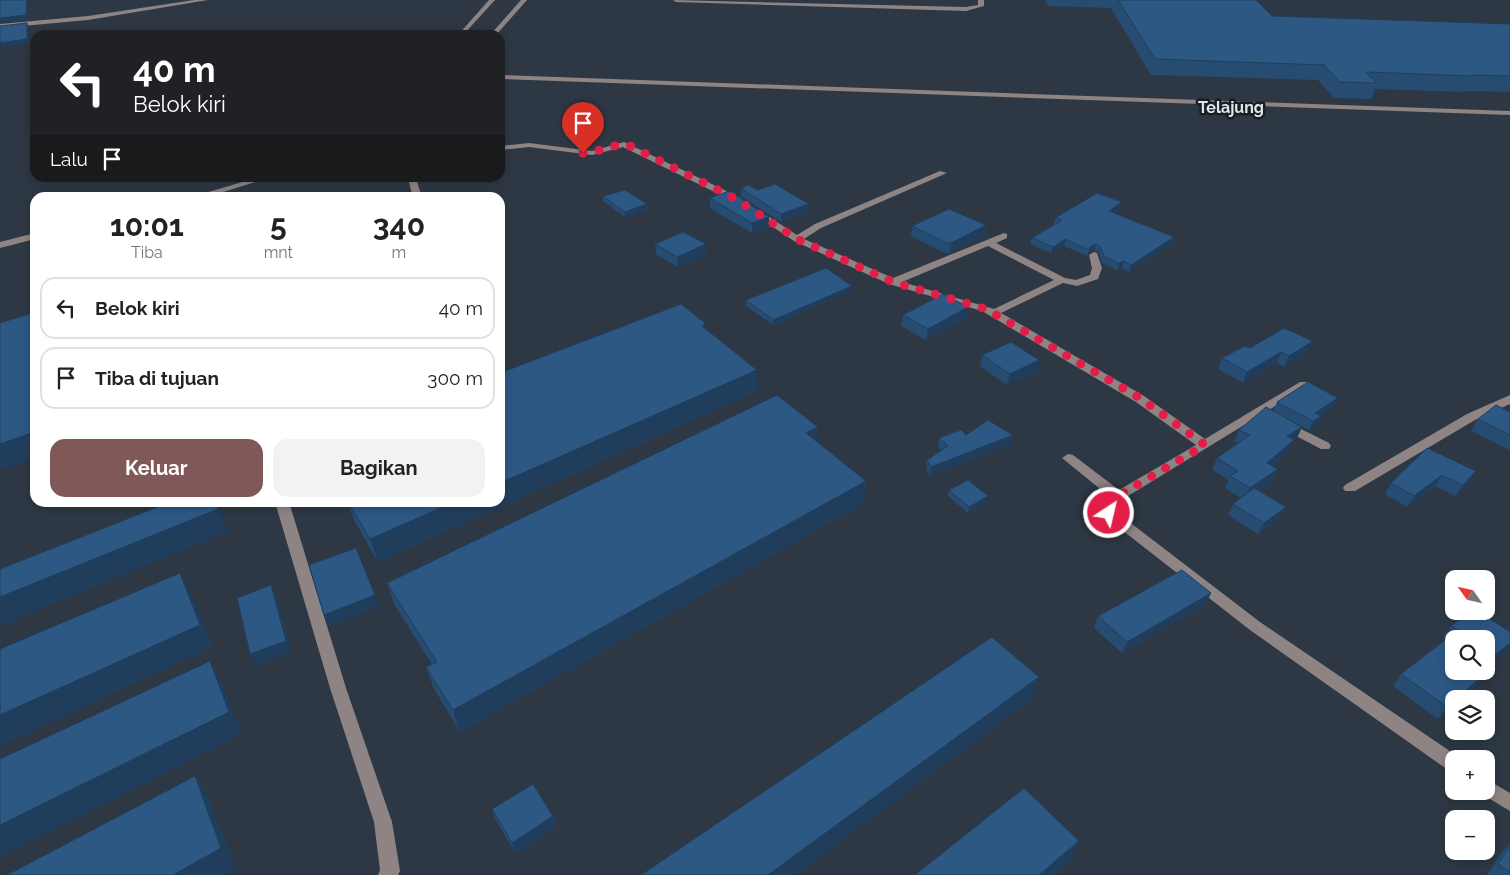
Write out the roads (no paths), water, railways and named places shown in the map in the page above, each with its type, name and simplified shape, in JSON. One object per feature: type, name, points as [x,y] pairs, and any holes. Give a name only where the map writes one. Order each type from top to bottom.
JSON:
[{"type":"street","points":[[0,26],[88,18],[205,0]]},
{"type":"street","points":[[464,30],[492,0]]},
{"type":"street","points":[[497,30],[524,0]]},
{"type":"street","points":[[676,0],[966,9],[980,6],[981,0]]},
{"type":"street","points":[[505,77],[1510,113]]},
{"type":"street","points":[[505,147],[529,145],[592,153],[620,145],[630,146],[734,198],[797,239],[893,282],[994,313],[1140,398],[1205,445]]},
{"type":"street","points":[[797,239],[814,228],[943,173]]},
{"type":"street","points":[[225,192],[253,182]]},
{"type":"street","points":[[893,282],[1004,236]]},
{"type":"street","points":[[0,245],[30,237]]},
{"type":"street","points":[[989,243],[1062,280],[1077,283],[1094,277],[1097,268],[1094,255]]},
{"type":"street","points":[[994,313],[1062,280]]},
{"type":"street","points":[[1304,384],[1118,496],[1108,507],[1109,513],[1255,626],[1445,758]]},
{"type":"street","points":[[1350,488],[1472,417],[1510,399]]},
{"type":"street","points":[[1259,411],[1325,446]]},
{"type":"street","points":[[1068,458],[1118,496]]},
{"type":"street","points":[[284,507],[338,688],[383,822],[390,871],[388,875]]},
{"type":"street","points":[[1495,793],[1510,803]]},
{"type":"district","name":"Telajung","points":[[1231,107]]}]
